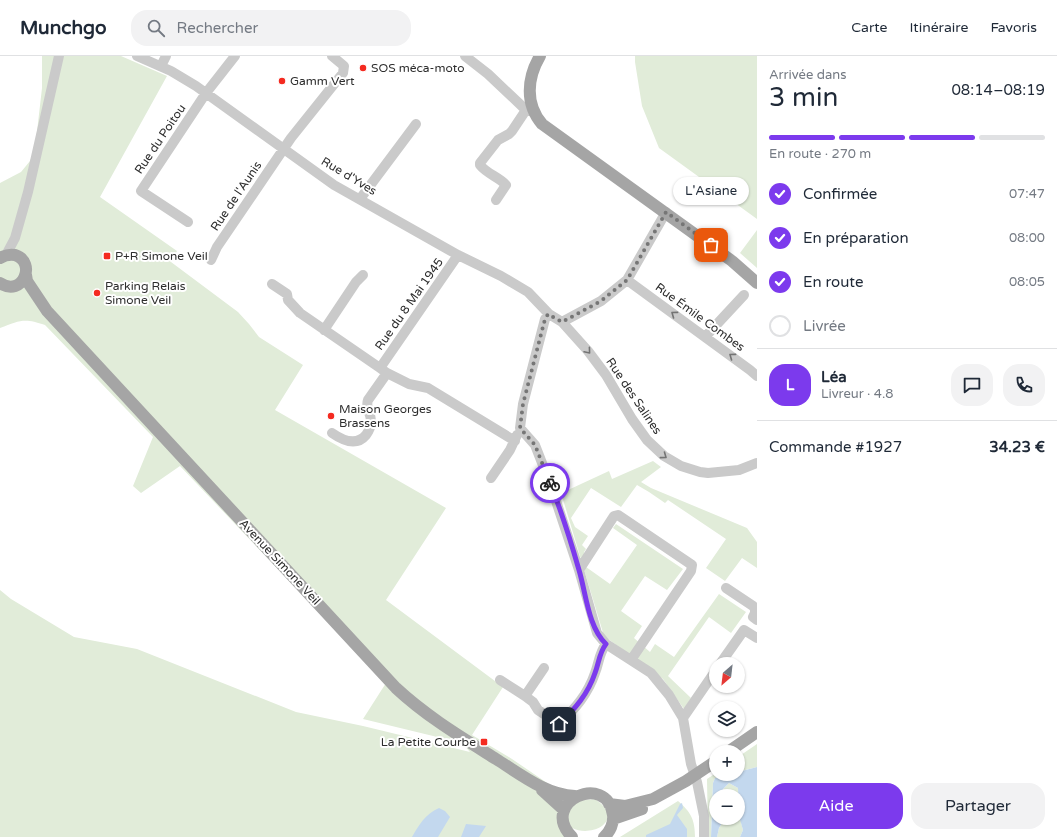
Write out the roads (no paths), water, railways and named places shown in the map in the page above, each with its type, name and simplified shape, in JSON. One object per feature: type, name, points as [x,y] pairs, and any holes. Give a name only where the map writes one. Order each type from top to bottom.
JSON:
[{"type":"main road","points":[[540,56],[534,66],[530,84],[530,95],[534,113],[554,131],[732,260],[757,283]]},
{"type":"main road","points":[[534,113],[537,98],[537,84],[541,68],[548,56]]},
{"type":"main road","points":[[2,256],[14,255],[21,259],[26,267],[27,281],[47,310]]},
{"type":"main road","points":[[0,283],[6,286],[14,286],[21,283],[26,275]]},
{"type":"main road","points":[[14,286],[47,310]]},
{"type":"main road","name":"Avenue Simone Veil","points":[[47,310],[396,688],[436,721],[536,784],[563,795],[575,796],[590,793],[597,794],[604,798],[609,804]]},
{"type":"main road","points":[[738,745],[757,732]]},
{"type":"main road","points":[[745,749],[757,741]]},
{"type":"main road","points":[[613,819],[666,799],[696,779],[709,767]]},
{"type":"main road","points":[[604,837],[612,827],[613,814],[609,804],[624,806],[653,799],[709,772]]},
{"type":"main road","name":"Avenue Simone Veil","points":[[536,784],[564,810]]},
{"type":"main road","points":[[570,836],[563,818],[564,810],[575,796]]},
{"type":"street","points":[[2,256],[15,238],[28,192],[59,56]]},
{"type":"street","name":"Rue d'Yves","points":[[137,56],[171,71],[206,93],[284,148],[316,173],[458,255],[501,276],[528,292],[548,314]]},
{"type":"street","points":[[161,66],[166,56]]},
{"type":"street","points":[[206,93],[235,56]]},
{"type":"street","name":"Rue de l'Aunis","points":[[211,260],[217,247],[284,148],[343,73],[344,66],[332,56]]},
{"type":"street","points":[[465,56],[534,113],[512,131],[498,140],[480,163],[485,170],[505,184],[505,187],[496,200]]},
{"type":"street","name":"Rue du Poitou","points":[[188,222],[141,191],[206,93]]},
{"type":"street","points":[[360,199],[416,124]]},
{"type":"street","points":[[562,322],[601,301],[627,280],[666,212]]},
{"type":"street","points":[[15,238],[21,259]]},
{"type":"street","name":"Rue du 8 Mai 1945","points":[[332,433],[342,440],[351,442],[359,440],[369,432],[371,419],[366,405],[368,400],[384,370],[458,255]]},
{"type":"street","points":[[324,330],[356,282],[363,275]]},
{"type":"street","name":"Rue Émile Combes","points":[[627,280],[757,376]]},
{"type":"street","name":"Rue du 8 Mai 1945","points":[[272,284],[287,294],[288,300],[300,313],[384,370],[409,384],[428,388],[514,441]]},
{"type":"street","points":[[705,337],[744,295]]},
{"type":"street","points":[[491,478],[510,450],[520,428],[523,404],[545,319],[548,314]]},
{"type":"street","name":"Rue des Salines","points":[[548,314],[562,322],[588,351],[606,375],[632,419],[647,440],[664,456],[681,466],[708,473],[739,470],[757,463]]},
{"type":"street","points":[[520,428],[535,445],[551,486],[579,570],[597,633],[606,644],[651,673],[669,695],[683,718],[691,764],[696,779],[704,816],[704,837]]},
{"type":"street","points":[[579,570],[614,516],[618,515],[692,565],[691,571],[631,660]]},
{"type":"street","points":[[725,657],[744,630],[755,619],[755,609],[753,606],[726,588]]},
{"type":"street","points":[[744,630],[757,638]]},
{"type":"street","points":[[500,680],[525,696],[538,710],[559,724],[586,695],[596,672],[599,656],[606,644]]},
{"type":"street","points":[[525,696],[544,668]]},
{"type":"street","points":[[683,718],[709,680]]},
{"type":"water","points":[[757,767],[757,837],[740,837],[743,830],[742,825],[745,825],[745,789],[738,789],[729,783],[723,789],[713,789],[714,781],[745,781],[745,770]]},
{"type":"water","points":[[682,803],[683,808],[677,815],[687,829],[687,837],[646,837],[646,835],[670,824],[680,804]]},
{"type":"water","points":[[439,808],[445,811],[450,817],[438,837],[412,837],[426,817],[434,810]]},
{"type":"water","points":[[466,824],[486,826],[479,837],[461,837]]},
{"type":"water","points":[[711,825],[721,825],[717,837],[711,837]]},
{"type":"place","name":"SOS méca-moto","points":[[363,68]]},
{"type":"place","name":"Gamm Vert","points":[[282,81]]},
{"type":"place","name":"L'Asiane","points":[[711,245]]},
{"type":"place","name":"P+R Simone Veil","points":[[107,256]]},
{"type":"place","name":"Parking Relais Simone Veil","points":[[97,293]]},
{"type":"place","name":"Maison Georges Brassens","points":[[331,416]]},
{"type":"place","name":"La Petite Courbe","points":[[484,742]]}]
